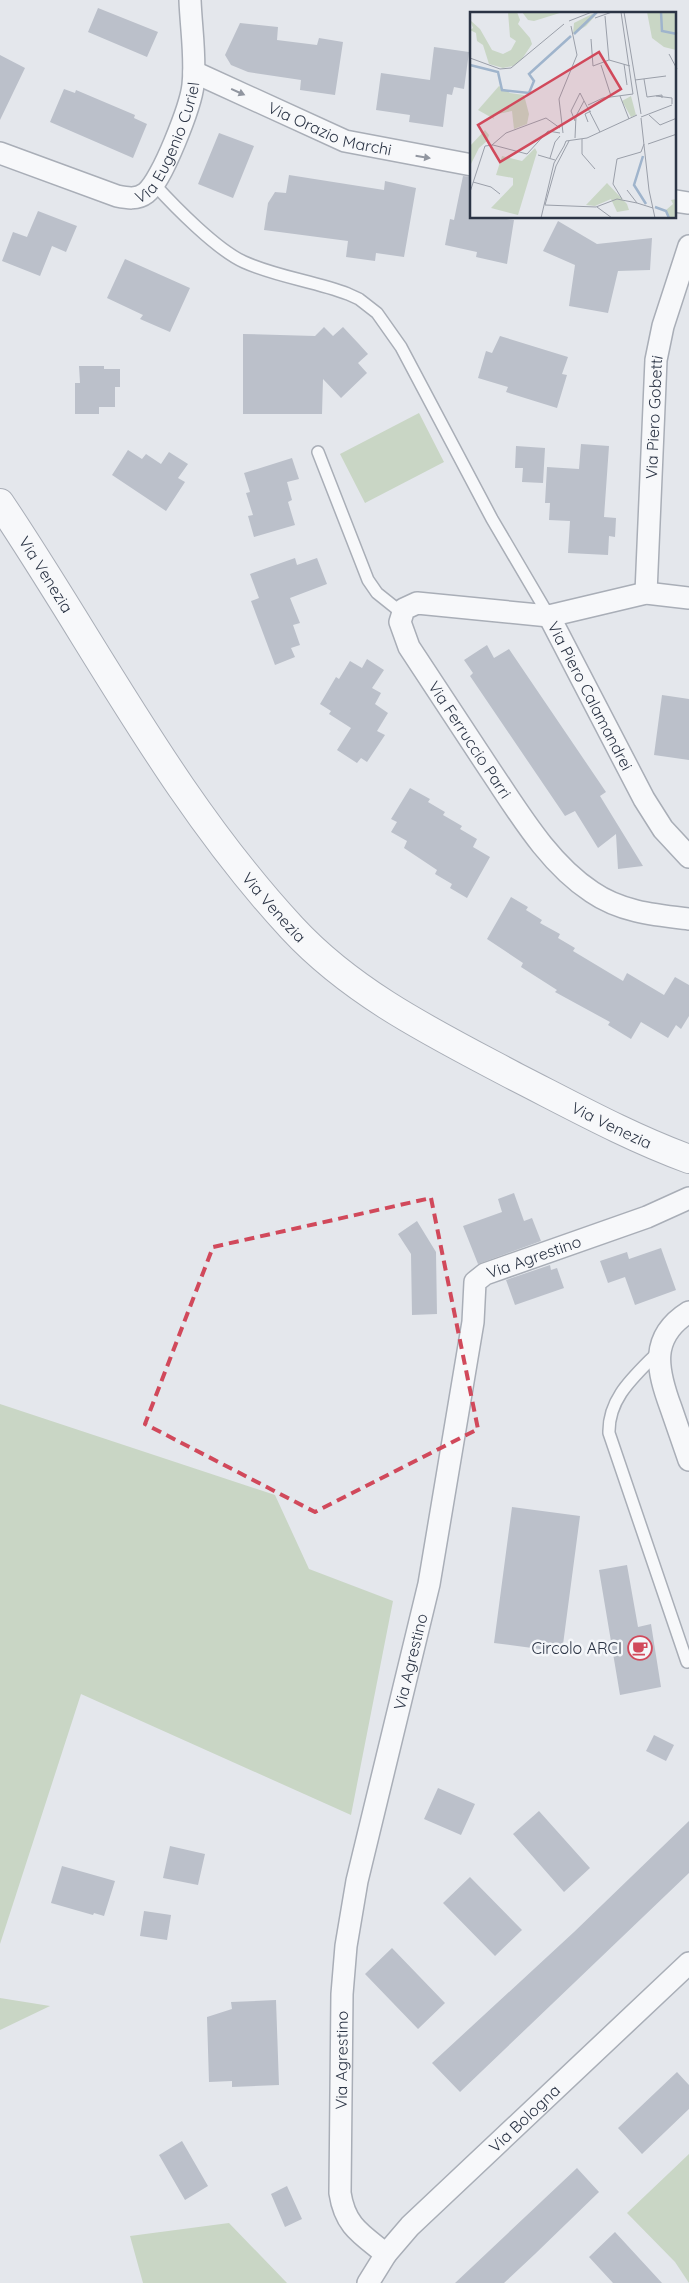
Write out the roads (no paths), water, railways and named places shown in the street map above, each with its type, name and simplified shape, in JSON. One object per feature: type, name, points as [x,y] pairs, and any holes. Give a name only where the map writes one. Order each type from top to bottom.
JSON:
[{"type":"street","name":"Via Eugenio Curiel","points":[[0,153],[127,198],[143,195],[154,184],[190,102],[194,72],[190,0]]},
{"type":"street","name":"Via Orazio Marchi","points":[[194,72],[345,141],[470,165]]},
{"type":"street","points":[[676,201],[689,203]]},
{"type":"street","name":"Via Piero Gobetti","points":[[646,593],[656,360],[663,326],[689,246]]},
{"type":"street","name":"Via Venezia","points":[[0,503],[168,770],[246,876],[315,951],[376,999],[426,1029],[613,1127],[689,1159]]},
{"type":"street","name":"Via Piero Calamandrei","points":[[689,598],[646,593],[549,616],[644,799],[663,828],[689,857]]},
{"type":"street","points":[[402,613],[412,604],[424,603],[549,616]]},
{"type":"street","name":"Via Ferruccio Parri","points":[[402,613],[401,629],[409,647],[516,808],[558,862],[587,888],[615,904],[647,914],[689,919]]},
{"type":"street","name":"Via Agrestino","points":[[386,2254],[354,2228],[344,2213],[342,2205],[340,2183],[344,1966],[357,1881],[429,1584],[473,1322],[475,1282],[485,1274],[647,1217],[689,1198]]},
{"type":"street","points":[[689,1312],[672,1326],[664,1337],[658,1362],[661,1378],[689,1460]]},
{"type":"street","name":"Via Bologna","points":[[368,2283],[386,2254],[410,2226],[689,1963]]},
{"type":"lane","points":[[154,184],[180,211],[233,256],[251,265],[348,294],[359,299],[377,313],[401,347],[492,519],[549,616]]},
{"type":"lane","points":[[318,452],[368,580],[383,599],[402,613]]},
{"type":"lane","points":[[660,1350],[623,1389],[616,1400],[609,1416],[609,1433],[687,1662]]},
{"type":"place","name":"Circolo ARCI","points":[[640,1648]]}]
